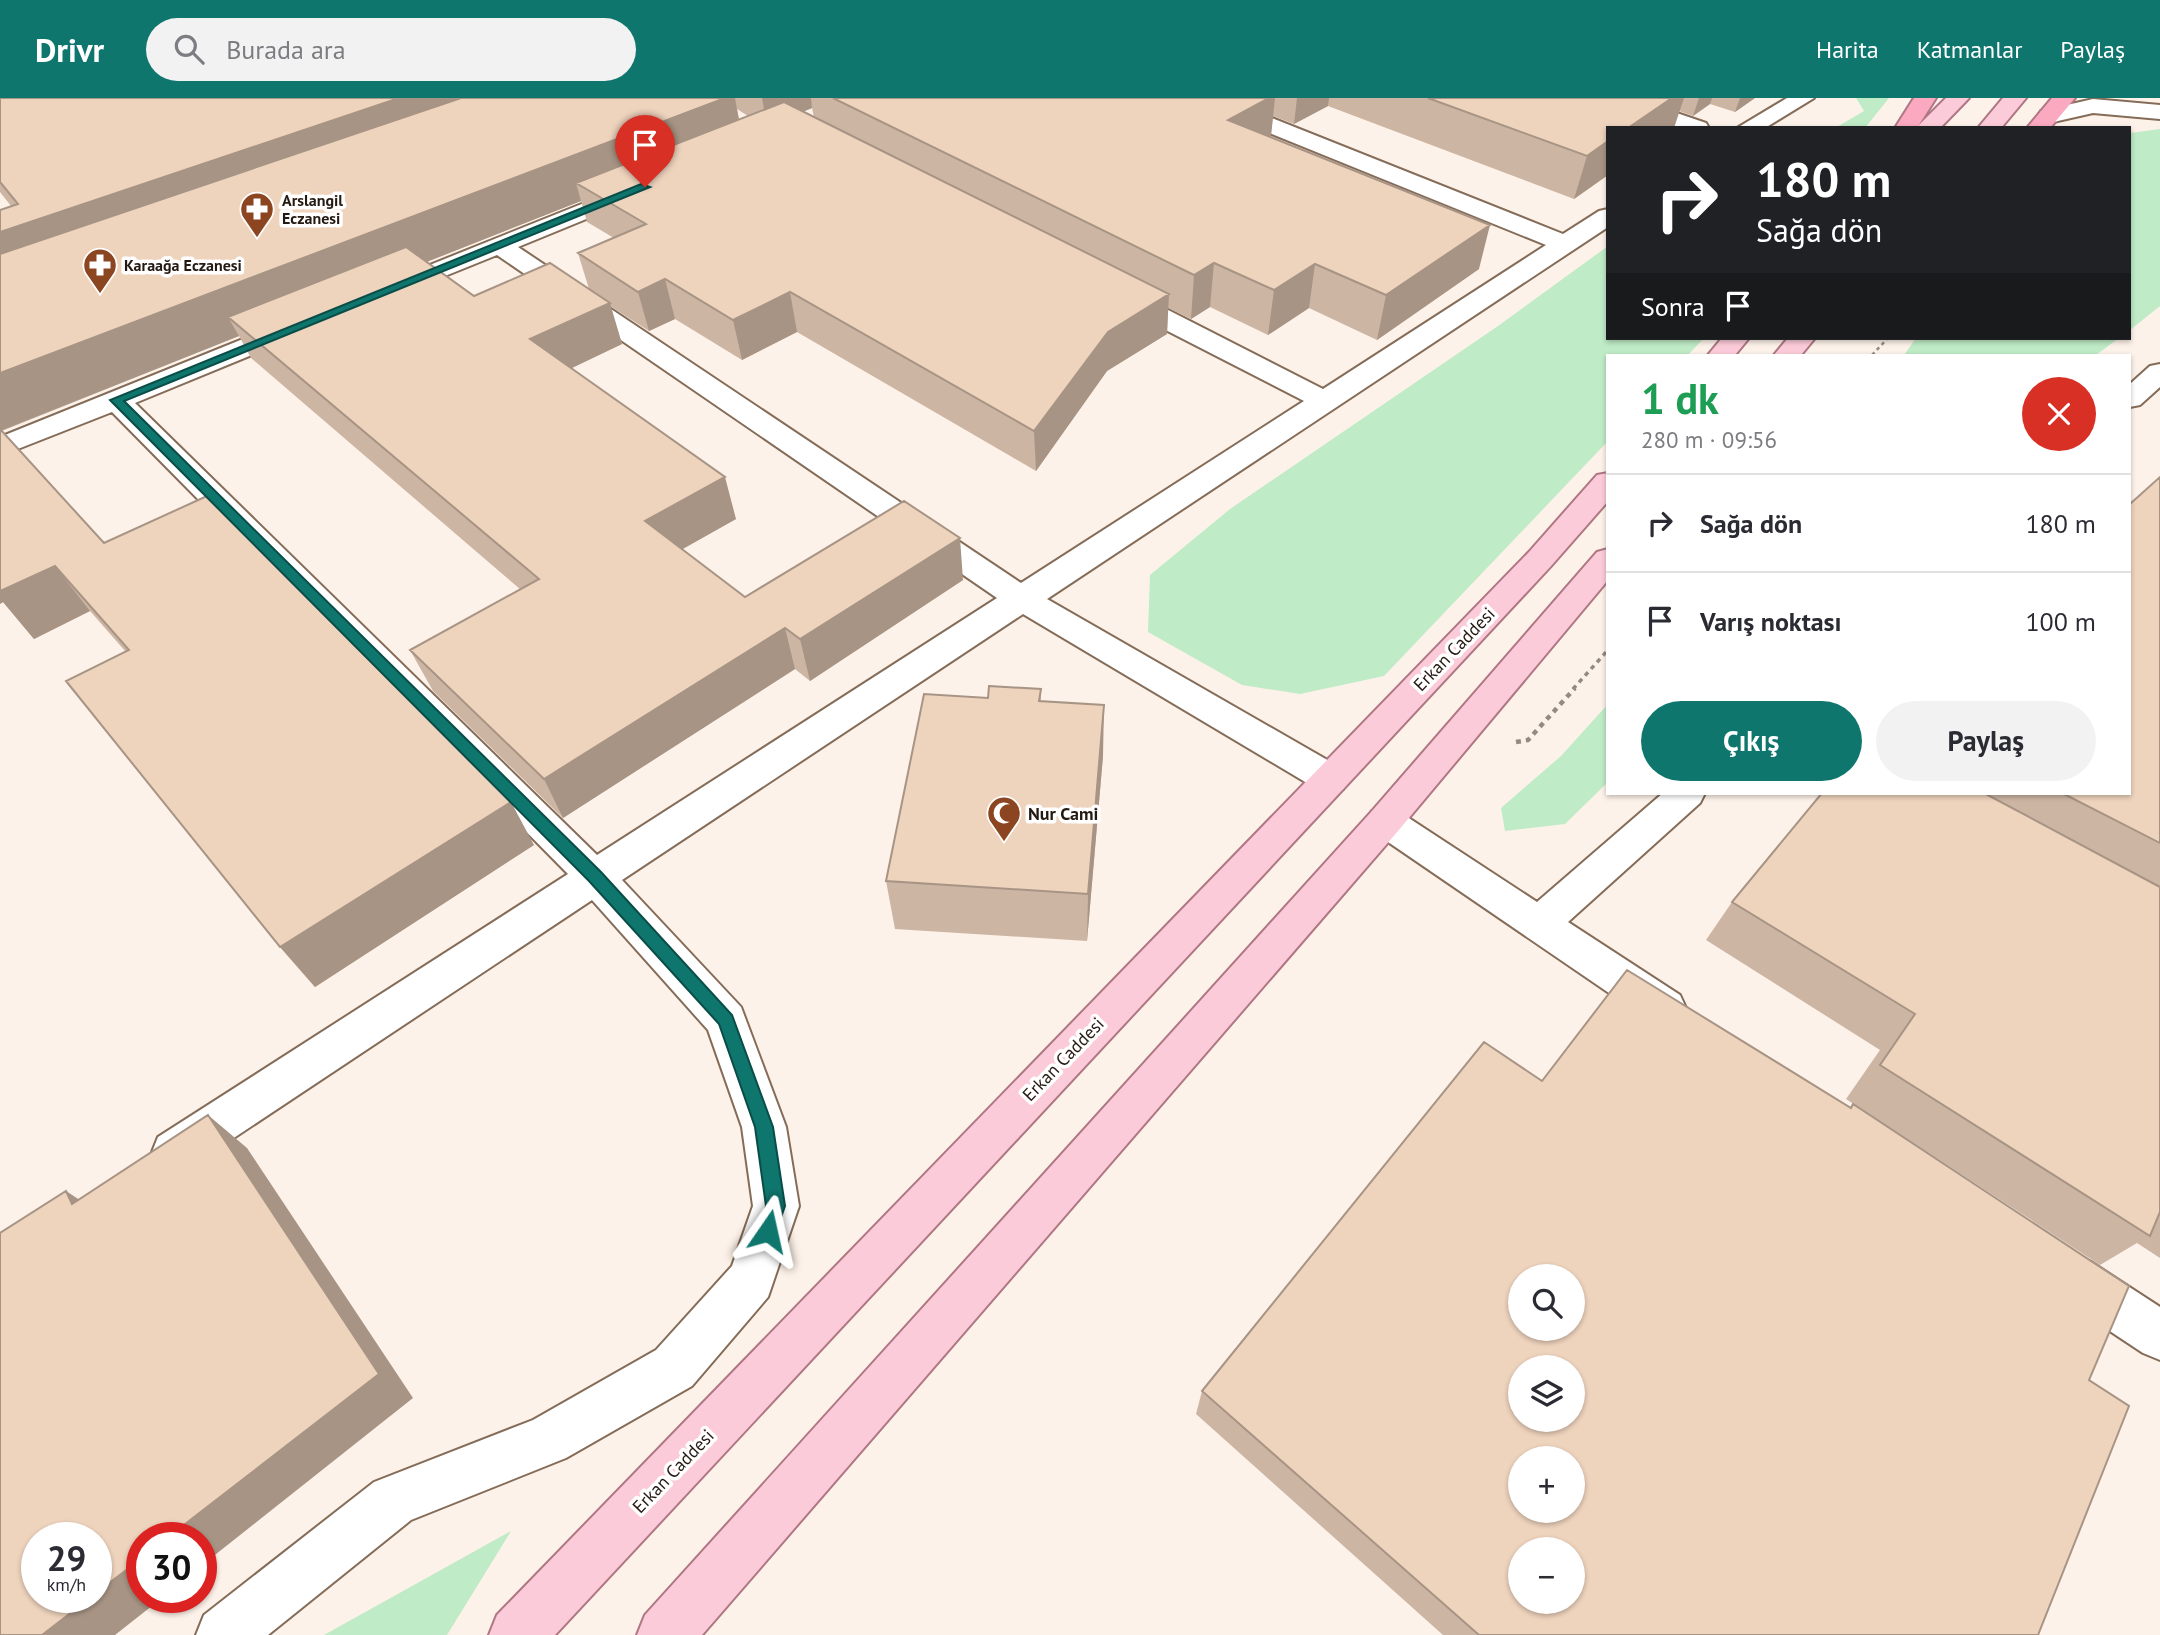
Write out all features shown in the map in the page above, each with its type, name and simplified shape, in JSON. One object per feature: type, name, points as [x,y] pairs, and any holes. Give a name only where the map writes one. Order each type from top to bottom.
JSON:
[{"type":"highway","points":[[1907,126],[1925,98]]},
{"type":"highway","points":[[2043,122],[2064,98]]},
{"type":"main road","points":[[1929,126],[1958,98]]},
{"type":"main road","points":[[1991,126],[2015,98]]},
{"type":"main road","points":[[1722,354],[1734,340]]},
{"type":"main road","points":[[1788,354],[1800,340]]},
{"type":"main road","name":"Erkan Caddesi","points":[[517,1635],[1540,559],[1606,484]]},
{"type":"main road","points":[[666,1635],[1385,821],[1606,561]]},
{"type":"street","points":[[1203,98],[1566,244]]},
{"type":"street","points":[[1612,98],[1692,126]]},
{"type":"street","points":[[1752,126],[1803,98]]},
{"type":"street","points":[[2043,122],[2093,106],[2160,112]]},
{"type":"street","points":[[372,297],[652,184]]},
{"type":"street","points":[[152,1166],[1606,217]]},
{"type":"street","points":[[499,246],[1022,599],[1330,779]]},
{"type":"street","points":[[1102,286],[1325,401]]},
{"type":"street","points":[[0,447],[321,318]]},
{"type":"street","points":[[2131,398],[2158,378]]},
{"type":"street","points":[[116,400],[595,877],[726,1020],[764,1127],[776,1206],[751,1280],[674,1368],[548,1440],[393,1501],[224,1635]]},
{"type":"street","points":[[1538,925],[1685,795]]},
{"type":"street","points":[[1385,821],[1699,1031]]},
{"type":"street","points":[[2045,1260],[2160,1336]]},
{"type":"path","points":[[1873,354],[1886,340]]},
{"type":"green space","points":[[1856,98],[1889,98],[1867,126],[1838,126],[1864,111]]},
{"type":"green space","points":[[2160,129],[2160,306],[2131,329],[2131,133]]},
{"type":"green space","points":[[1606,247],[1606,340],[1702,340],[1689,354],[1606,354],[1606,443],[1384,676],[1300,694],[1242,685],[1148,632],[1150,575],[1230,509],[1498,326]]},
{"type":"green space","points":[[1915,340],[2116,340],[2097,354],[1905,354]]},
{"type":"green space","points":[[1606,706],[1606,784],[1565,824],[1505,831],[1501,808],[1561,756]]},
{"type":"green space","points":[[511,1531],[447,1635],[324,1635]]},
{"type":"building","points":[[0,98],[399,98],[0,232],[0,210],[18,204],[0,182]]},
{"type":"building","points":[[461,98],[725,98],[0,373],[0,254]]},
{"type":"building","points":[[833,98],[1269,98],[1228,120],[1490,225],[1386,295],[1315,264],[1274,290],[1214,263],[1194,275]]},
{"type":"building","points":[[1428,98],[1672,98],[1631,126],[1606,126],[1606,142],[1587,156]]},
{"type":"building","points":[[784,102],[1169,294],[1108,332],[1034,431],[790,292],[733,320],[665,279],[638,292],[578,253],[646,224],[576,183]]},
{"type":"building","points":[[406,247],[474,296],[550,263],[610,303],[530,339],[725,477],[645,521],[745,597],[904,501],[960,538],[800,639],[785,628],[544,779],[410,650],[539,579],[228,317]]},
{"type":"building","points":[[0,429],[104,543],[207,496],[511,802],[280,947],[66,681],[129,650],[55,566],[0,591]]},
{"type":"building","points":[[2160,477],[2160,843],[2066,795],[2131,795],[2131,503]]},
{"type":"building","name":"Nur Cami","points":[[989,686],[1041,689],[1039,701],[1104,705],[1088,894],[886,881],[924,694],[988,698]]},
{"type":"building","points":[[1820,795],[1988,795],[2160,887],[2160,1212],[2150,1236],[1880,1065],[1915,1014],[1732,902]]},
{"type":"building","points":[[1627,970],[1851,1108],[1853,1104],[2129,1286],[2089,1380],[2129,1406],[2038,1635],[1479,1635],[1202,1391],[1484,1042],[1542,1081]]},
{"type":"building","points":[[208,1115],[379,1374],[188,1522],[126,1522],[126,1570],[112,1581],[112,1522],[21,1522],[21,1613],[71,1613],[42,1635],[0,1635],[0,1233],[66,1191],[72,1204]]},
{"type":"place","name":"Arslangil Eczanesi","points":[[257,239]]},
{"type":"place","name":"Karaağa Eczanesi","points":[[100,295]]},
{"type":"place","name":"Nur Cami","points":[[1004,843]]},
{"type":"route","points":[[645,187],[116,400],[595,877],[726,1020],[764,1127],[776,1206],[768,1231]]}]
